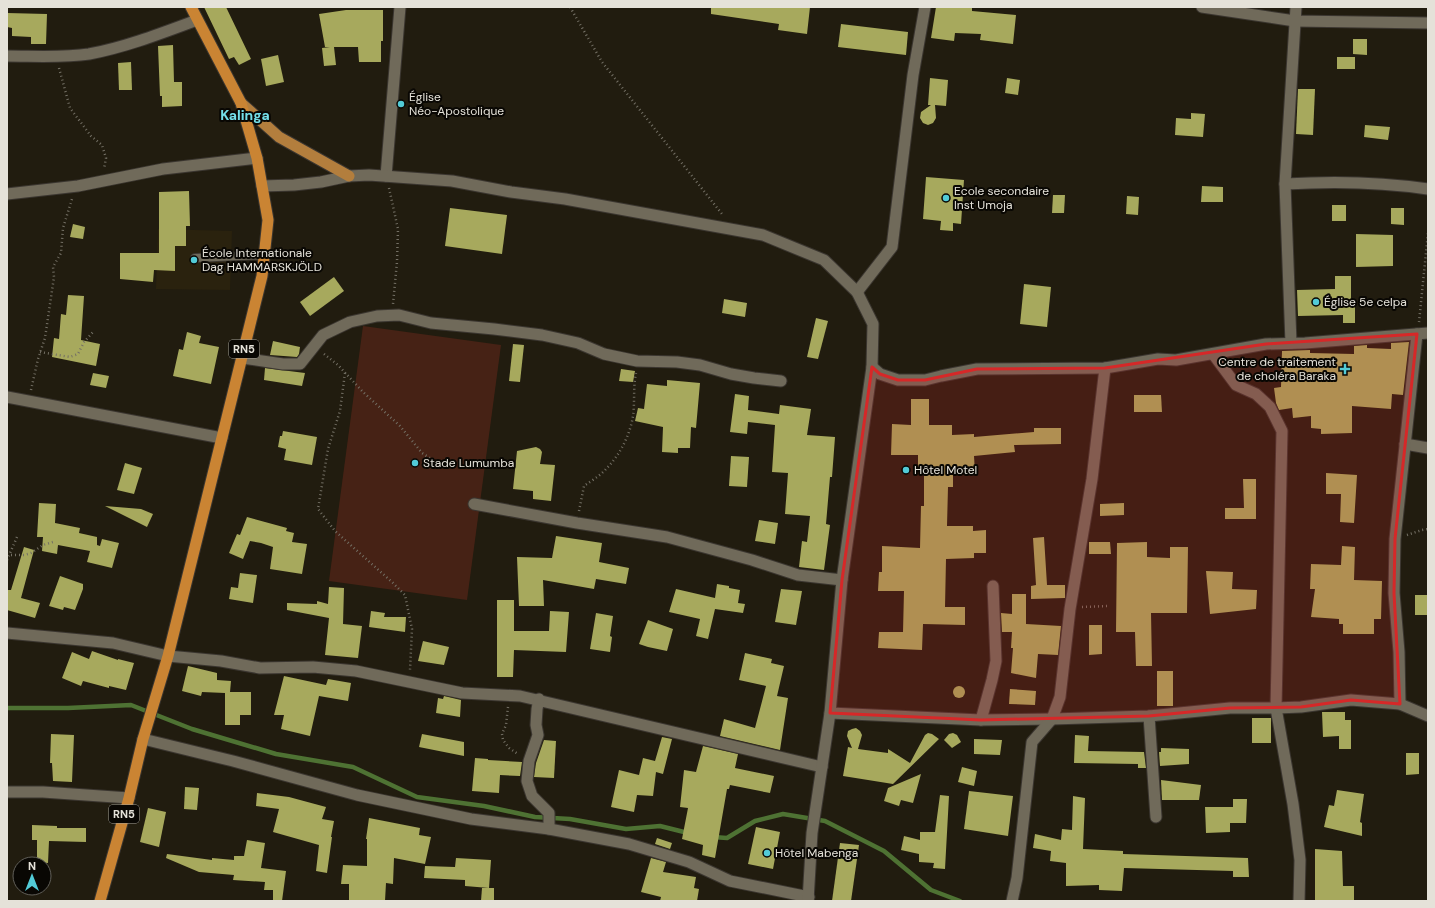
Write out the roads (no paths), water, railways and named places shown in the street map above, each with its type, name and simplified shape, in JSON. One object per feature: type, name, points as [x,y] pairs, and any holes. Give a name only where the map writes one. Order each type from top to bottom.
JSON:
[{"type":"highway","name":"RN5","points":[[100,901],[129,798],[143,739],[168,656],[242,358],[262,276],[268,220],[257,158],[241,103],[190,7]]},
{"type":"main road","points":[[241,103],[280,137],[349,176]]},
{"type":"street","points":[[386,176],[400,7]]},
{"type":"street","points":[[857,292],[892,247],[913,75],[925,7]]},
{"type":"street","points":[[1202,7],[1295,21],[1428,22]]},
{"type":"street","points":[[1291,343],[1285,184],[1296,7]]},
{"type":"street","points":[[7,56],[56,56],[88,54],[142,41],[197,20]]},
{"type":"street","points":[[7,194],[78,186],[163,169],[257,158]]},
{"type":"street","points":[[143,739],[233,761],[357,795],[471,819],[549,829],[629,844],[689,862],[730,881],[809,899],[812,833],[830,713],[842,580],[872,367],[873,324],[857,292],[824,260],[763,235],[735,230],[452,181],[386,176],[349,176],[321,182],[262,186]]},
{"type":"street","points":[[1285,184],[1369,182],[1428,188]]},
{"type":"street","points":[[242,358],[283,364],[300,364],[323,335],[350,322],[377,316],[399,315],[431,323],[542,335],[578,343],[604,354],[637,361],[678,362],[700,365],[731,374],[781,381]]},
{"type":"street","points":[[872,367],[880,374],[898,380],[925,380],[977,370],[1105,368],[1158,359],[1176,360],[1266,344],[1423,333],[1406,444],[1395,540],[1394,593],[1399,652],[1400,704]]},
{"type":"street","points":[[1213,354],[1236,385],[1256,394],[1270,407],[1282,431],[1276,708],[1293,804],[1300,860],[1299,901]]},
{"type":"street","points":[[1012,901],[1017,878],[1032,742],[1052,719],[1060,697],[1070,609],[1092,479],[1105,368]]},
{"type":"street","points":[[7,397],[222,438]]},
{"type":"street","points":[[1406,444],[1428,448]]},
{"type":"street","points":[[474,504],[577,523],[667,537],[752,560],[798,575],[842,580]]},
{"type":"street","points":[[981,720],[996,661],[993,586]]},
{"type":"street","points":[[7,633],[113,643],[168,656],[221,661],[260,668],[313,667],[356,670],[462,692],[511,695],[539,699],[822,767]]},
{"type":"street","points":[[539,699],[536,709],[536,725],[538,735],[529,761],[527,781],[532,796],[549,813],[549,829]]},
{"type":"street","points":[[830,713],[981,720],[1052,719],[1149,716],[1230,708],[1301,707],[1351,700],[1400,704],[1428,716]]},
{"type":"street","points":[[1149,716],[1156,818]]},
{"type":"street","points":[[7,792],[44,792],[129,798]]},
{"type":"lane","points":[[195,258],[264,255]]},
{"type":"waterway","points":[[7,708],[68,708],[131,705],[192,729],[276,754],[353,767],[417,797],[484,806],[535,817],[570,819],[626,829],[660,826],[688,833]]},
{"type":"waterway","points":[[713,837],[727,838],[755,821],[783,814],[825,821],[884,851],[931,890],[960,901]]},
{"type":"place","name":"Église Néo-Apostolique","points":[[401,104]]},
{"type":"place","name":"Ecole secondaire Inst Umoja","points":[[946,198]]},
{"type":"place","name":"École Internationale Dag HAMMARSKJÖLD","points":[[194,260]]},
{"type":"place","name":"Église 5e celpa","points":[[1316,302]]},
{"type":"place","name":"Centre de traitement de choléra Baraka","points":[[1345,369]]},
{"type":"place","name":"Stade Lumumba","points":[[415,463]]},
{"type":"place","name":"Hôtel Motel","points":[[906,470]]},
{"type":"place","name":"Hôtel Mabenga","points":[[767,853]]},
{"type":"district","name":"Kalinga","points":[[245,115]]}]
